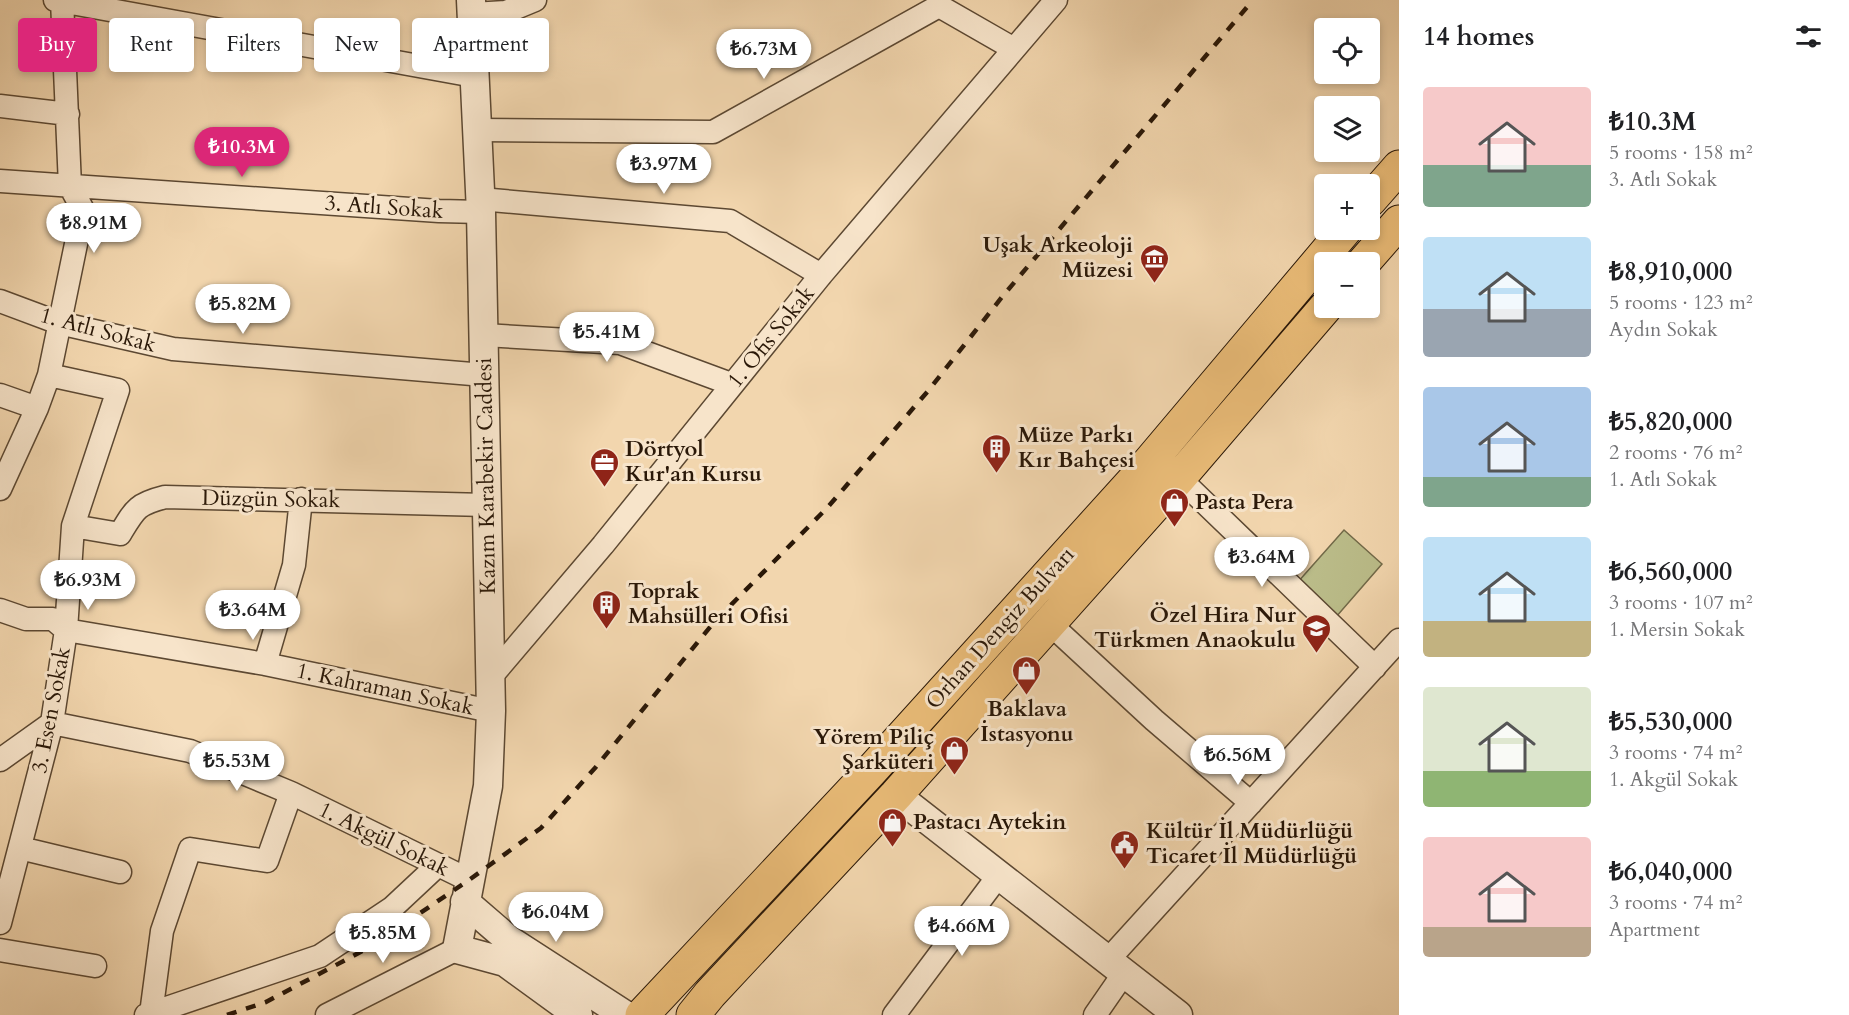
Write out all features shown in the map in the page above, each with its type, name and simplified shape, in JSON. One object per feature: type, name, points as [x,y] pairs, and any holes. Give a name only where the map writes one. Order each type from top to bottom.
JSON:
[{"type":"main road","points":[[1380,189],[1399,167]]},
{"type":"main road","points":[[1373,252],[1399,222]]},
{"type":"main road","name":"Orhan Dengiz Bulvarı","points":[[642,1015],[870,772],[1135,479],[1337,240]]},
{"type":"main road","name":"Orhan Dengiz Bulvarı","points":[[693,1015],[896,795],[1048,622],[1179,478],[1316,318]]},
{"type":"main road","points":[[870,772],[896,795]]},
{"type":"street","points":[[0,488],[37,408],[49,375],[83,210],[70,186],[68,114],[60,0],[474,76]]},
{"type":"street","points":[[471,7],[506,12],[535,0]]},
{"type":"street","name":"1. Ofis Sokak","points":[[490,678],[603,545],[821,275],[1056,0]]},
{"type":"street","points":[[476,130],[713,132],[939,6],[1014,49]]},
{"type":"street","name":"Kazım Karabekir Caddesi","points":[[457,949],[488,786],[491,711],[481,205],[471,7]]},
{"type":"street","points":[[0,106],[68,114]]},
{"type":"street","name":"3. Atlı Sokak","points":[[0,181],[481,205],[730,221],[821,275]]},
{"type":"street","name":"1. Atlı Sokak","points":[[0,301],[59,322],[173,349],[484,375]]},
{"type":"street","points":[[484,335],[620,343],[732,384]]},
{"type":"street","name":"3. Esen Sokak","points":[[0,923],[52,723],[66,630],[74,526],[118,390],[49,375]]},
{"type":"street","points":[[0,395],[37,408]]},
{"type":"street","points":[[1179,478],[1375,667]]},
{"type":"street","name":"Düzgün Sokak","points":[[74,526],[120,534],[134,512],[146,501],[165,497],[486,505]]},
{"type":"street","points":[[266,664],[294,566],[301,499]]},
{"type":"street","name":"1. Kahraman Sokak","points":[[0,610],[26,619],[53,619],[66,630],[266,664],[491,711]]},
{"type":"street","points":[[1048,622],[1154,720],[1251,803]]},
{"type":"street","points":[[1095,1015],[1116,967],[1251,803],[1399,640]]},
{"type":"street","points":[[0,760],[52,723]]},
{"type":"street","name":"1. Akgül Sokak","points":[[52,723],[190,751],[291,793],[438,865],[467,891]]},
{"type":"street","points":[[291,793],[267,861],[190,849],[162,931],[148,1014],[320,956],[392,908],[438,865]]},
{"type":"street","points":[[896,795],[1178,1015]]},
{"type":"street","points":[[20,848],[120,873]]},
{"type":"street","points":[[894,1015],[999,875]]},
{"type":"street","points":[[467,891],[509,940],[625,1015]]},
{"type":"street","points":[[327,1015],[457,949],[505,963],[578,1015]]},
{"type":"street","points":[[0,950],[95,966]]},
{"type":"green space","points":[[1344,530],[1382,564],[1336,617],[1297,583]]},
{"type":"railway","points":[[227,1015],[266,1002],[370,947],[541,828],[595,768],[715,621],[827,508],[928,391],[1002,297],[1253,0]]},
{"type":"place","name":"Uşak Arkeoloji Müzesi","points":[[1154,284]]},
{"type":"place","name":"Müze Parkı Kır Bahçesi","points":[[997,474]]},
{"type":"place","name":"Dörtyol Kur'an Kursu","points":[[604,488]]},
{"type":"place","name":"Pasta Pera","points":[[1174,528]]},
{"type":"place","name":"Toprak Mahsülleri Ofisi","points":[[607,630]]},
{"type":"place","name":"Özel Hira Nur Türkmen Anaokulu","points":[[1317,654]]},
{"type":"place","name":"Baklava İstasyonu","points":[[1027,696]]},
{"type":"place","name":"Yörem Piliç Şarküteri","points":[[955,776]]},
{"type":"place","name":"Pastacı Aytekin","points":[[892,848]]},
{"type":"place","name":"Kültür İl Müdürlüğü Ticaret İl Müdürlüğü","points":[[1125,870]]}]
